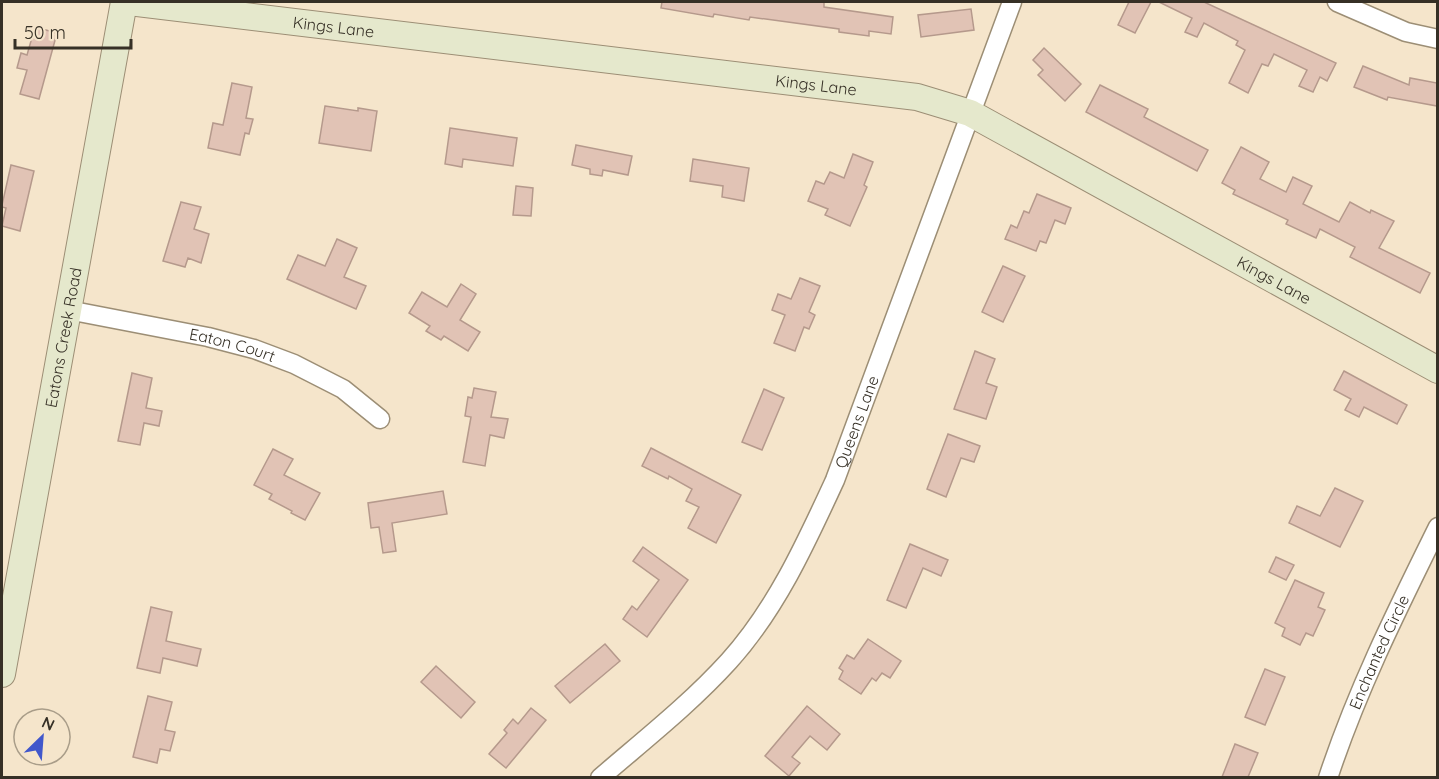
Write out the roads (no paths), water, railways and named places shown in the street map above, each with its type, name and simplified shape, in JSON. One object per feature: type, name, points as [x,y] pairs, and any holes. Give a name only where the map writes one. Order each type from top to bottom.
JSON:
[{"type":"street","name":"Eatons Creek Road","points":[[2,674],[124,2]]},
{"type":"street","name":"Kings Lane","points":[[129,2],[917,97],[970,113],[1437,370]]},
{"type":"street","name":"Queens Lane","points":[[600,777],[687,703],[730,660],[770,608],[803,548],[835,480],[1012,2]]},
{"type":"street","points":[[1337,2],[1406,32],[1437,39]]},
{"type":"street","name":"Eaton Court","points":[[68,310],[208,337],[255,349],[294,364],[343,389],[380,419]]},
{"type":"street","name":"Enchanted Circle","points":[[1328,777],[1345,725],[1372,662],[1437,527]]}]
